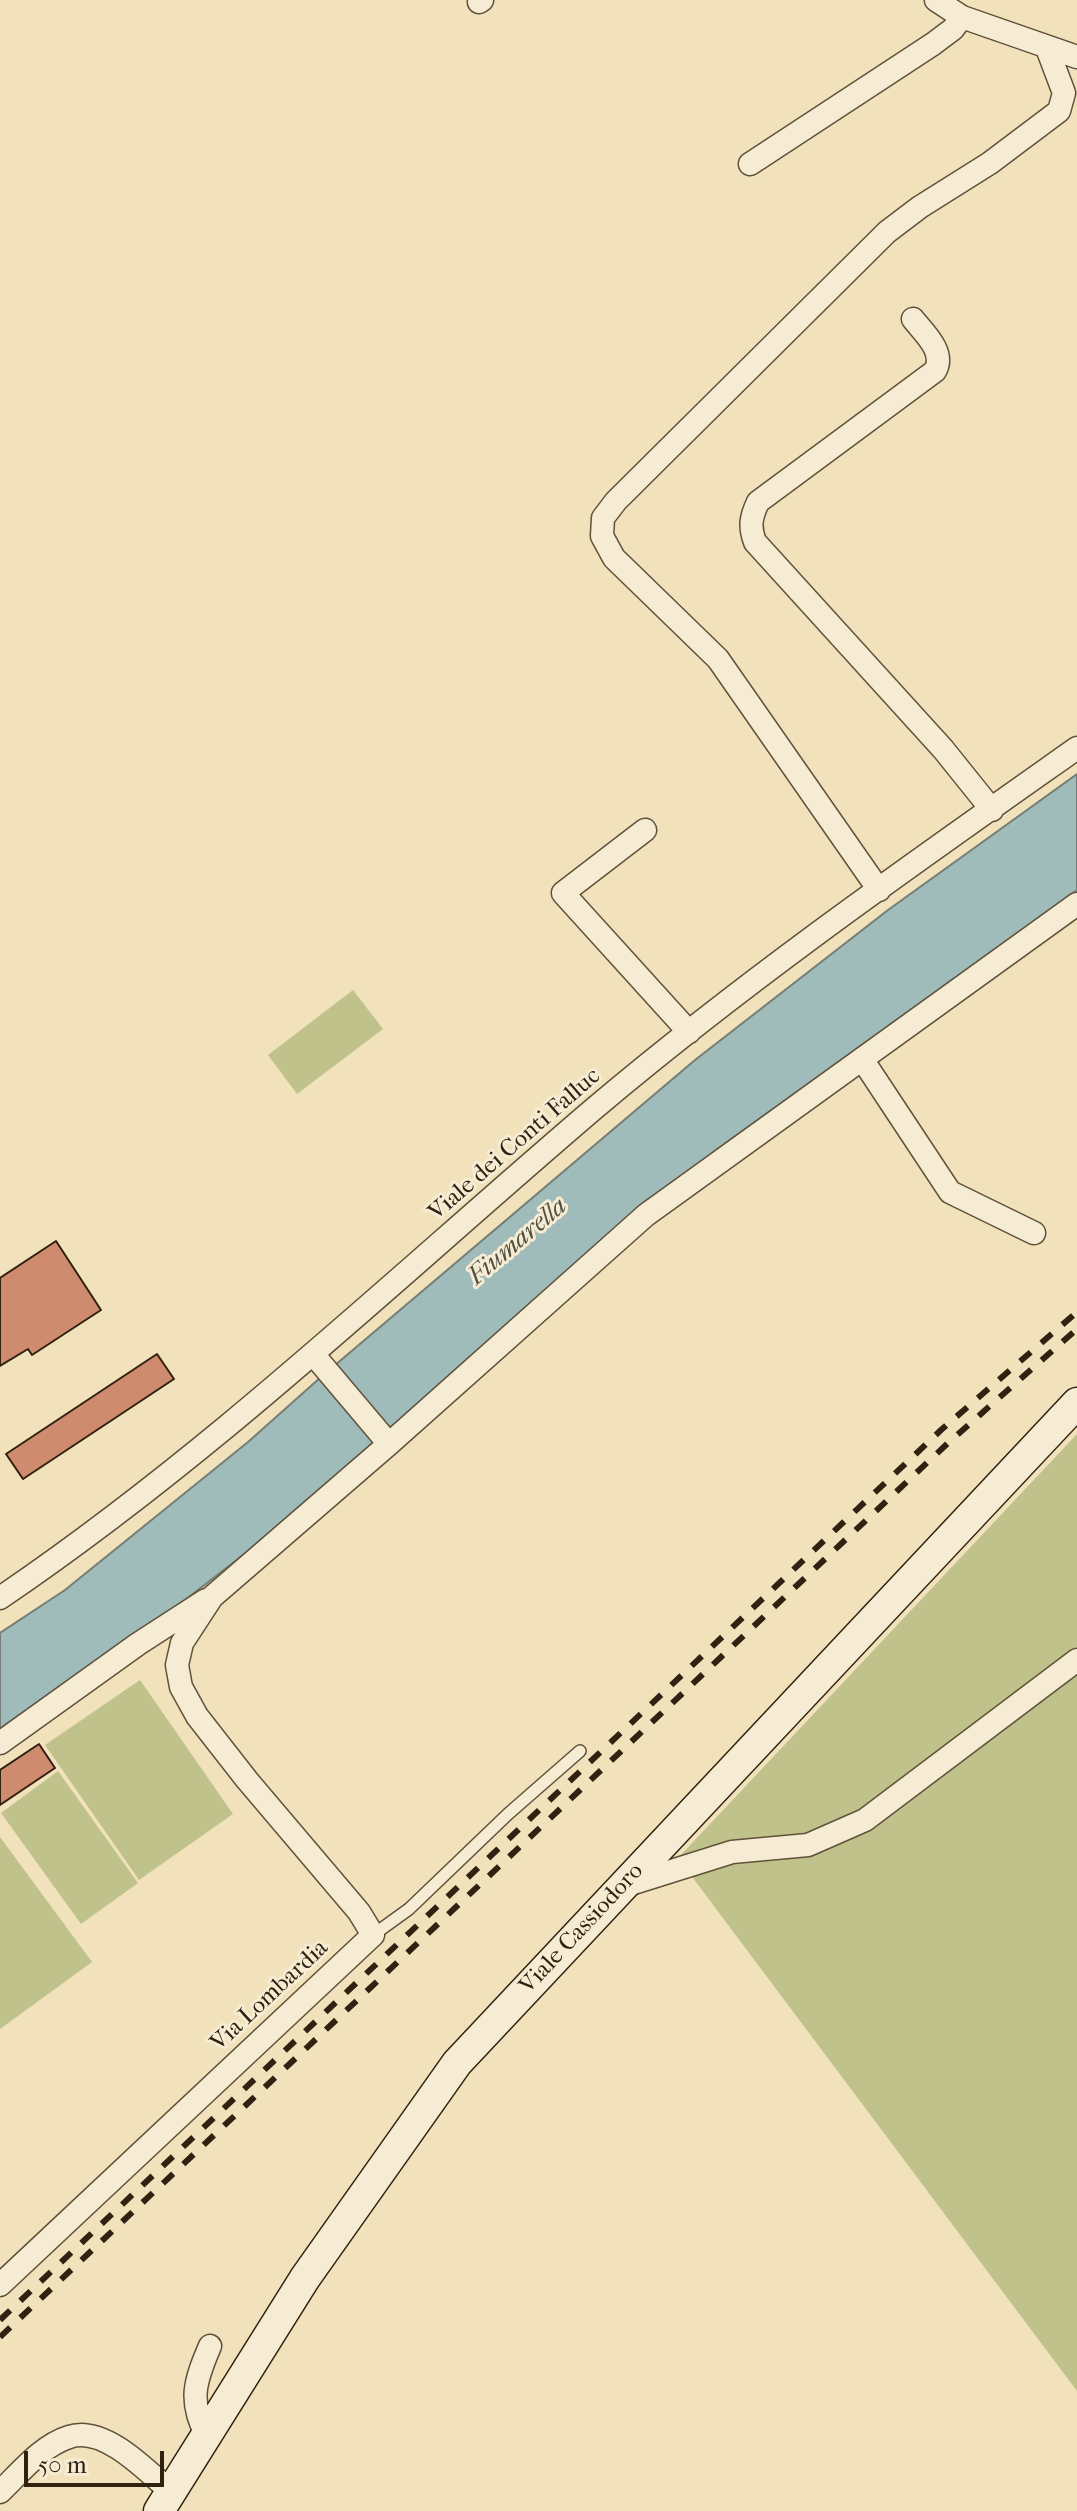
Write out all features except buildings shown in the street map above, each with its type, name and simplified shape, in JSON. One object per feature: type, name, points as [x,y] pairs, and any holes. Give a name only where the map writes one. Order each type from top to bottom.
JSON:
[{"type":"main road","name":"Viale Cassiodoro","points":[[165,2501],[305,2278],[457,2063],[1077,1403]]},
{"type":"street","points":[[936,0],[1047,48],[1077,57]]},
{"type":"street","points":[[750,164],[933,44],[953,29],[965,13]]},
{"type":"street","points":[[879,890],[718,659],[614,558],[602,536],[603,518],[616,501],[887,232],[920,207],[990,163],[1059,111],[1064,93],[1047,48]]},
{"type":"street","points":[[913,319],[935,348],[938,365],[935,371],[758,502],[751,516],[750,529],[755,542],[943,749],[992,810]]},
{"type":"street","name":"Viale dei Conti Falluc","points":[[0,1598],[319,1362],[598,1106],[689,1032],[781,960],[1077,748]]},
{"type":"street","points":[[645,830],[563,893],[689,1032]]},
{"type":"street","points":[[0,1743],[138,1644],[212,1597],[646,1215],[1077,904]]},
{"type":"street","points":[[862,1059],[950,1192],[1034,1233]]},
{"type":"street","points":[[319,1362],[386,1441]]},
{"type":"street","points":[[212,1597],[182,1643],[177,1665],[181,1687],[197,1716],[359,1912],[373,1935]]},
{"type":"street","points":[[621,1886],[732,1852],[808,1845],[865,1820],[1077,1660]]},
{"type":"street","name":"Via Lombardia","points":[[0,2285],[373,1935]]},
{"type":"street","points":[[207,2436],[197,2418],[194,2392],[210,2346]]},
{"type":"street","points":[[0,2492],[38,2456],[70,2436],[90,2436],[118,2448],[165,2501]]},
{"type":"lane","name":"Via Lombardia","points":[[373,1935],[409,1909],[508,1814],[580,1751]]},
{"type":"green space","points":[[353,990],[383,1029],[297,1094],[268,1055]]},
{"type":"green space","points":[[1077,1434],[1077,2391],[678,1858]]},
{"type":"green space","points":[[140,1680],[233,1814],[139,1880],[45,1745]]},
{"type":"green space","points":[[58,1771],[138,1883],[81,1924],[1,1813]]},
{"type":"green space","points":[[0,1837],[92,1962],[0,2029]]},
{"type":"water","name":"Fiumarella","points":[[1077,774],[1077,890],[716,1150],[593,1252],[269,1535],[132,1641],[0,1729],[0,1633],[65,1590],[248,1442],[695,1060],[888,910]]},
{"type":"railway","points":[[0,2320],[941,1430],[1077,1312]]},
{"type":"railway","points":[[0,2337],[948,1443],[1077,1329]]}]
